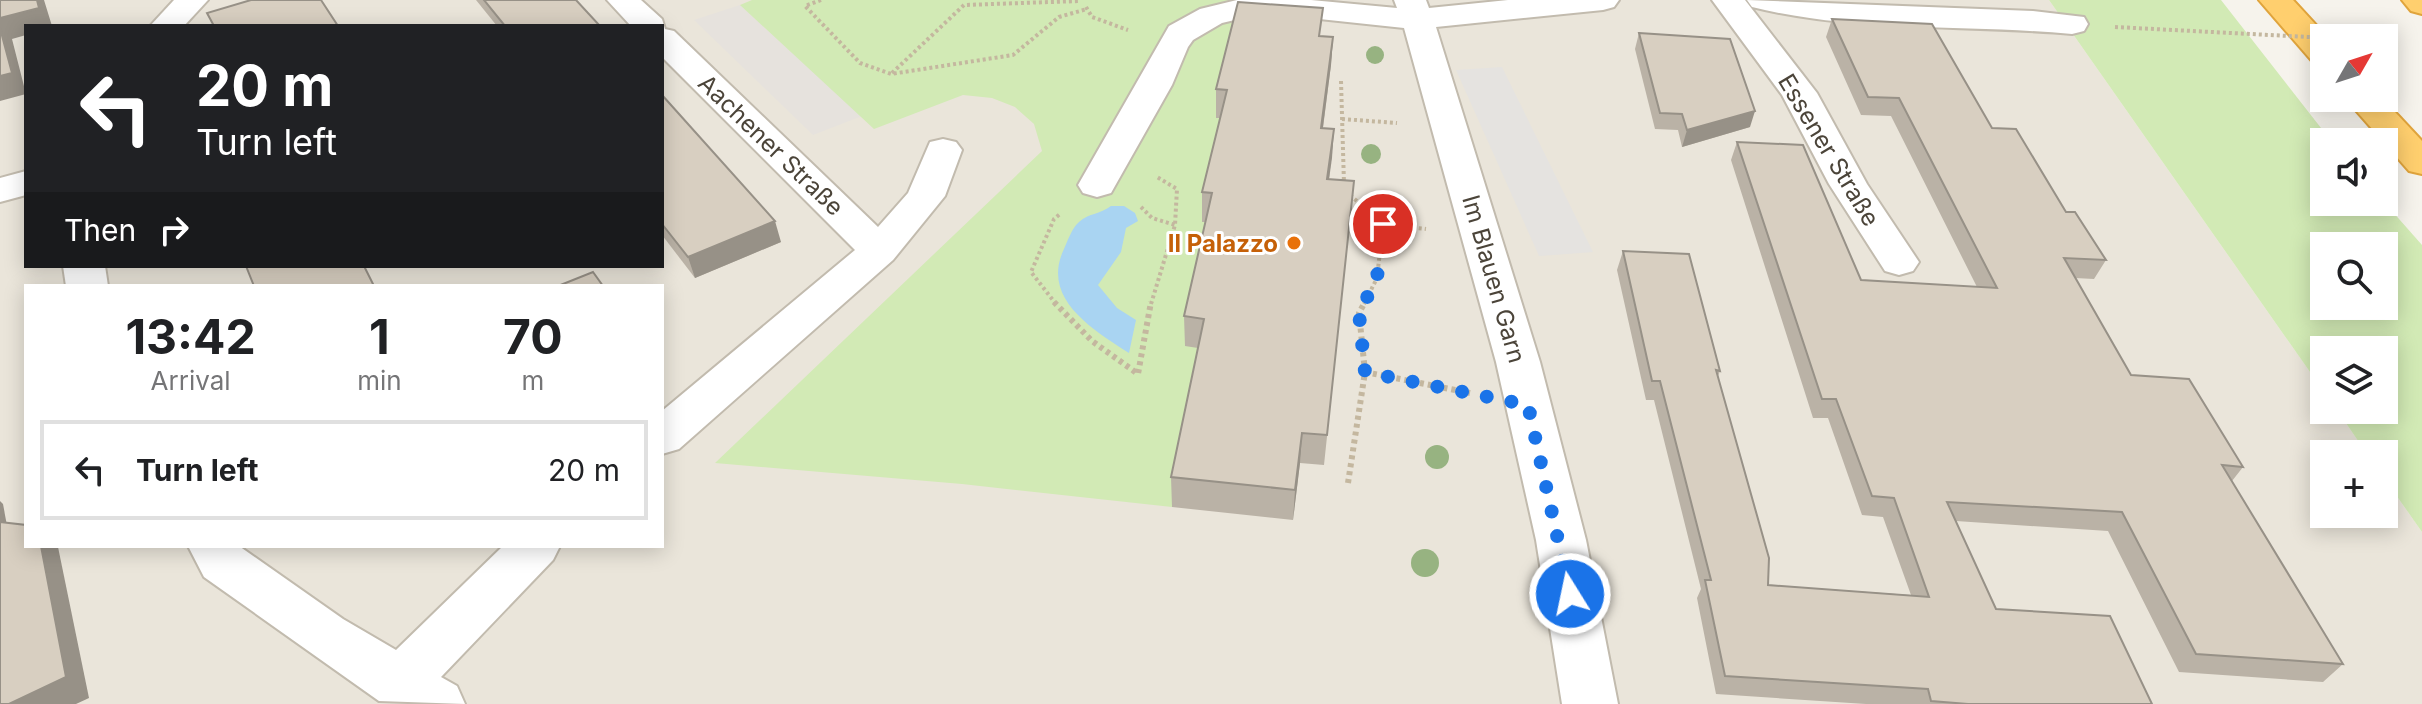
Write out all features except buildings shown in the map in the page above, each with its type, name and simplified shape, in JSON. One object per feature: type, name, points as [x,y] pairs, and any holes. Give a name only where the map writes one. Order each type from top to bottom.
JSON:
[{"type":"highway","points":[[2275,0],[2310,39]]},
{"type":"highway","points":[[2418,0],[2422,4]]},
{"type":"highway","points":[[2376,112],[2422,163]]},
{"type":"street","points":[[168,24],[192,0]]},
{"type":"street","points":[[623,0],[648,24]]},
{"type":"street","points":[[1097,185],[1181,33],[1211,16],[1264,3],[1335,13],[1603,0]]},
{"type":"street","name":"Essener Straße","points":[[1728,0],[1799,93],[1848,184],[1899,262]]},
{"type":"street","points":[[1763,0],[1810,12],[1932,19],[2032,19],[2072,24]]},
{"type":"street","name":"Im Blauen Garn","points":[[1414,9],[1448,115],[1528,405],[1561,540],[1590,704]]},
{"type":"street","name":"Aachener Straße","points":[[664,40],[879,251]]},
{"type":"street","points":[[664,435],[879,251],[926,196],[943,150]]},
{"type":"street","points":[[0,190],[24,184]]},
{"type":"street","points":[[214,548],[222,562],[418,694],[533,548]]},
{"type":"path","points":[[821,0],[805,6],[860,63],[891,74],[1013,55],[1051,22],[1087,9],[1080,1],[964,5],[891,74]]},
{"type":"path","points":[[2115,27],[2310,37]]},
{"type":"path","points":[[1341,81],[1344,190],[1383,224],[1377,278],[1359,313],[1365,372],[1348,483]]},
{"type":"path","points":[[1117,149],[1177,189],[1175,225],[1147,316],[1138,374],[1100,350],[1059,312],[1031,272],[1054,219],[1097,185],[1124,190],[1152,218],[1175,225]]},
{"type":"path","points":[[1365,372],[1528,405]]},
{"type":"shaded area","points":[[0,0],[2049,0],[2310,372],[2310,424],[2347,424],[2357,440],[2310,440],[2310,528],[2398,528],[2398,498],[2422,532],[2422,704],[0,704]]},
{"type":"shaded area","points":[[740,5],[862,116],[813,135],[694,20]]},
{"type":"shaded area","points":[[1502,67],[1593,252],[1539,256],[1456,70]]},
{"type":"green space","points":[[752,0],[1233,0],[1237,30],[1217,117],[1227,118],[1212,223],[1205,349],[1172,507],[962,484],[715,463],[1042,151],[1034,124],[1015,107],[992,98],[963,95],[874,129],[740,5]]},
{"type":"green space","points":[[2049,0],[2221,0],[2321,128],[2310,128],[2310,216],[2396,216],[2422,245],[2422,532],[2398,498],[2398,440],[2357,440],[2347,424],[2398,424],[2398,336],[2310,336],[2310,372]]},
{"type":"water","points":[[1111,206],[1124,206],[1135,213],[1138,221],[1126,228],[1121,252],[1098,285],[1117,308],[1136,320],[1129,353],[1074,311],[1059,283],[1058,267],[1074,227],[1083,219]]},
{"type":"place","name":"Il Palazzo","points":[[1294,243]]},
{"type":"route","points":[[1383,224],[1377,278],[1359,313],[1365,372],[1528,405],[1561,540],[1570,594]]}]
